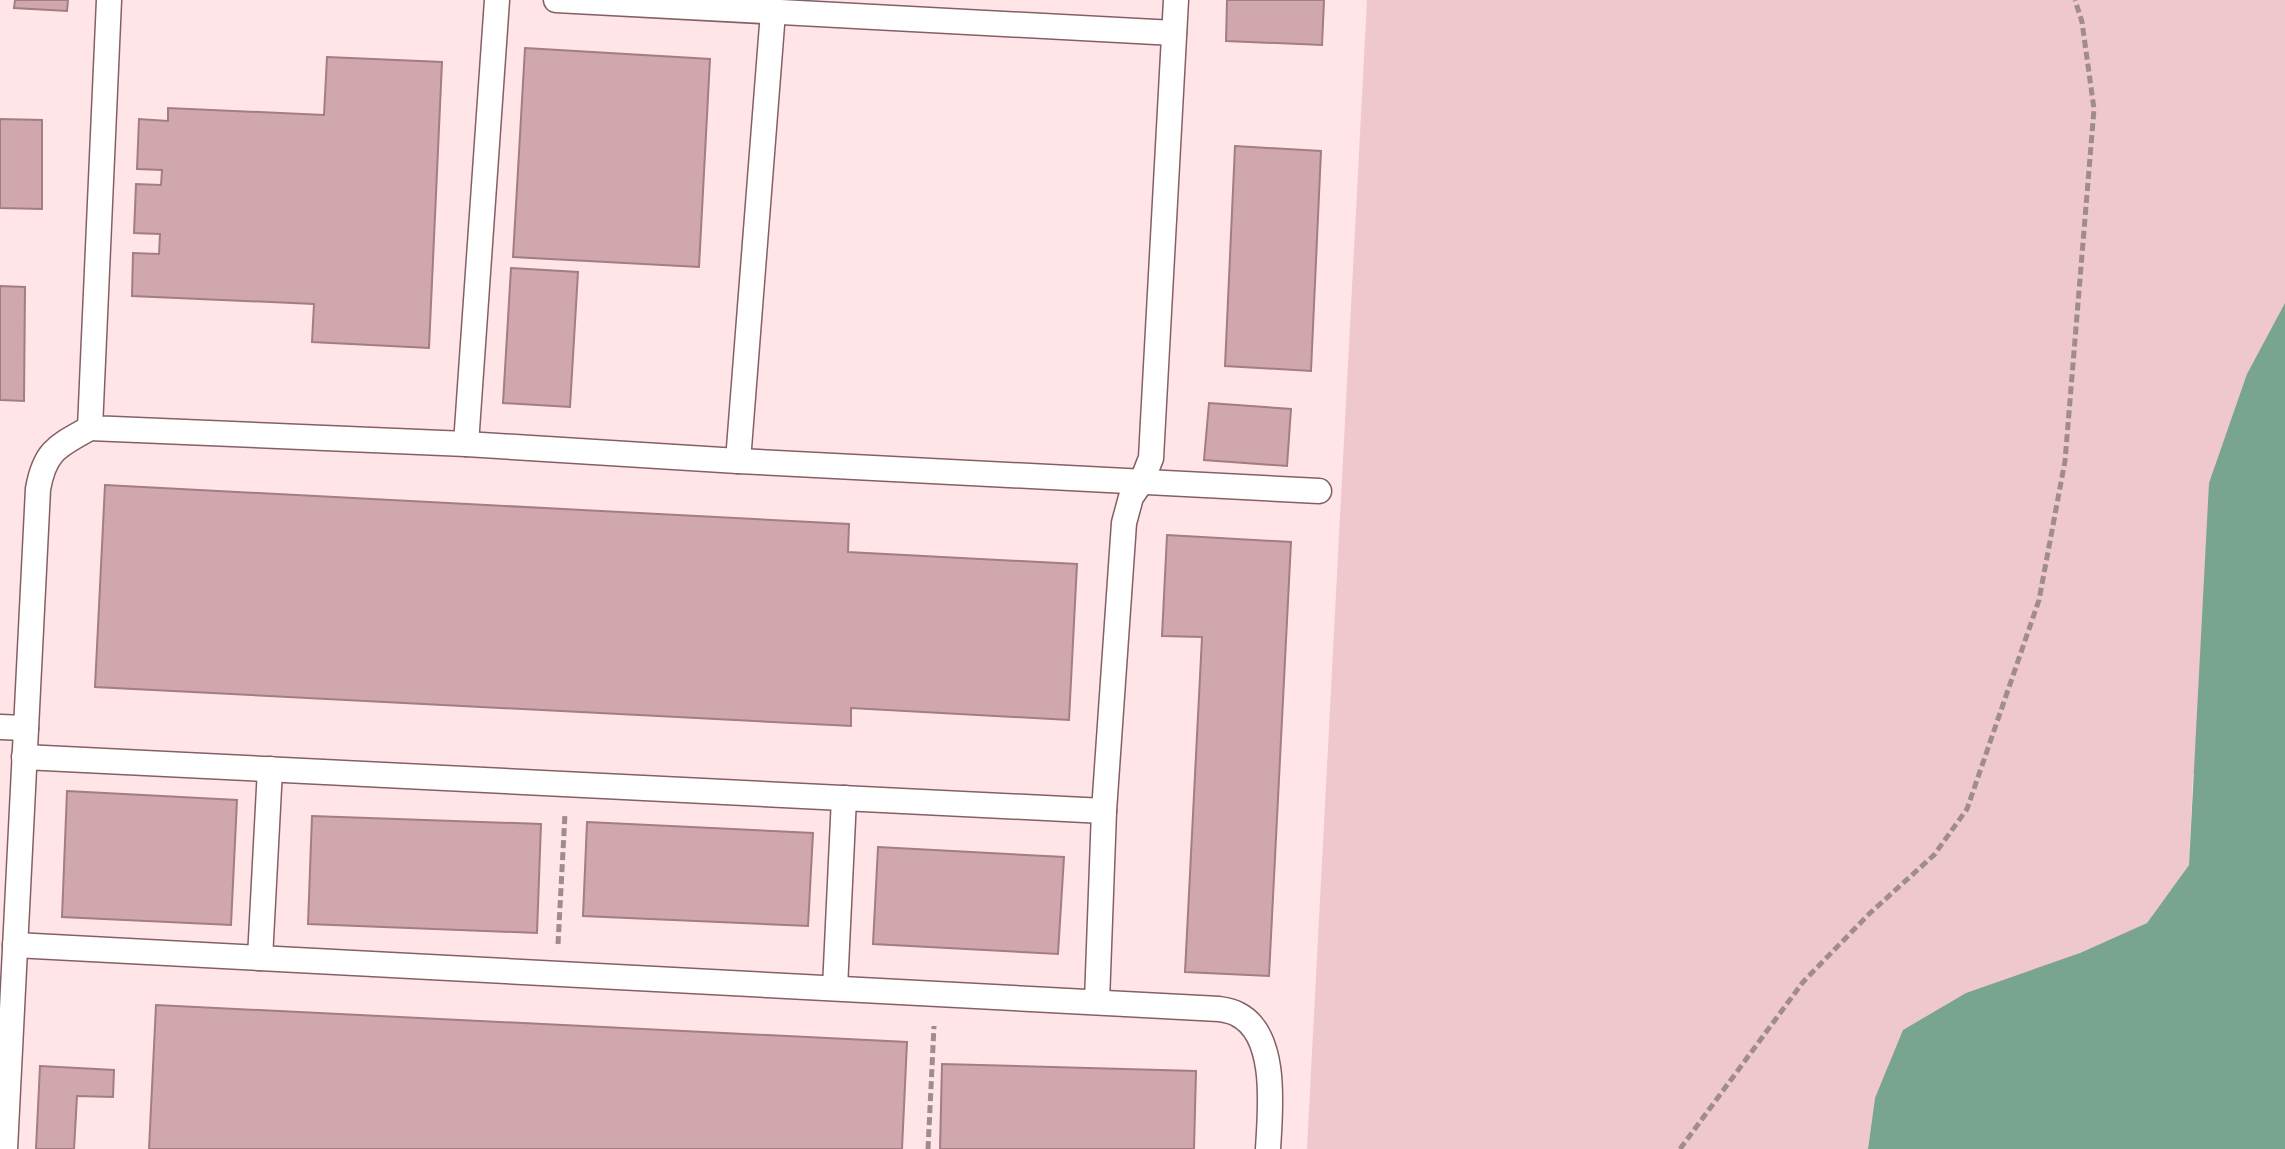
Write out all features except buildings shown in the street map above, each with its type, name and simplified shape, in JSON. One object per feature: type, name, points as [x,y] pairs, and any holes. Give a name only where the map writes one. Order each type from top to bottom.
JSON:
[{"type":"lane","points":[[90,428],[109,0]]},
{"type":"lane","points":[[466,444],[497,0]]},
{"type":"lane","points":[[556,0],[771,6],[1174,33]]},
{"type":"lane","points":[[1097,1001],[1104,811],[1124,523],[1131,497],[1142,481],[1151,458],[1176,0]]},
{"type":"lane","points":[[738,461],[771,6]]},
{"type":"lane","points":[[5,1149],[38,489],[42,466],[59,445],[90,428],[466,444],[1319,491]]},
{"type":"lane","points":[[0,727],[26,728]]},
{"type":"lane","points":[[24,757],[1104,811]]},
{"type":"lane","points":[[260,958],[270,769]]},
{"type":"lane","points":[[835,988],[844,798]]},
{"type":"lane","points":[[15,945],[1219,1009],[1239,1014],[1252,1026],[1263,1047],[1271,1089],[1268,1149]]},
{"type":"path","points":[[1680,1149],[1803,982],[1869,914],[1934,855],[1967,809],[2029,630],[2039,600],[2065,461],[2094,109],[2082,22],[2075,0]]},
{"type":"path","points":[[557,973],[567,784]]},
{"type":"path","points":[[928,1149],[935,992]]},
{"type":"shaded area","points":[[1367,0],[2285,0],[2285,747],[2193,774],[2189,865],[2147,923],[2080,953],[1875,1098],[1868,1149],[1307,1149]]},
{"type":"shaded area","points":[[2285,303],[2285,1149],[1868,1149],[1875,1098],[1903,1030],[1966,993],[2080,953],[2147,923],[2189,865],[2209,483],[2247,374]]}]
